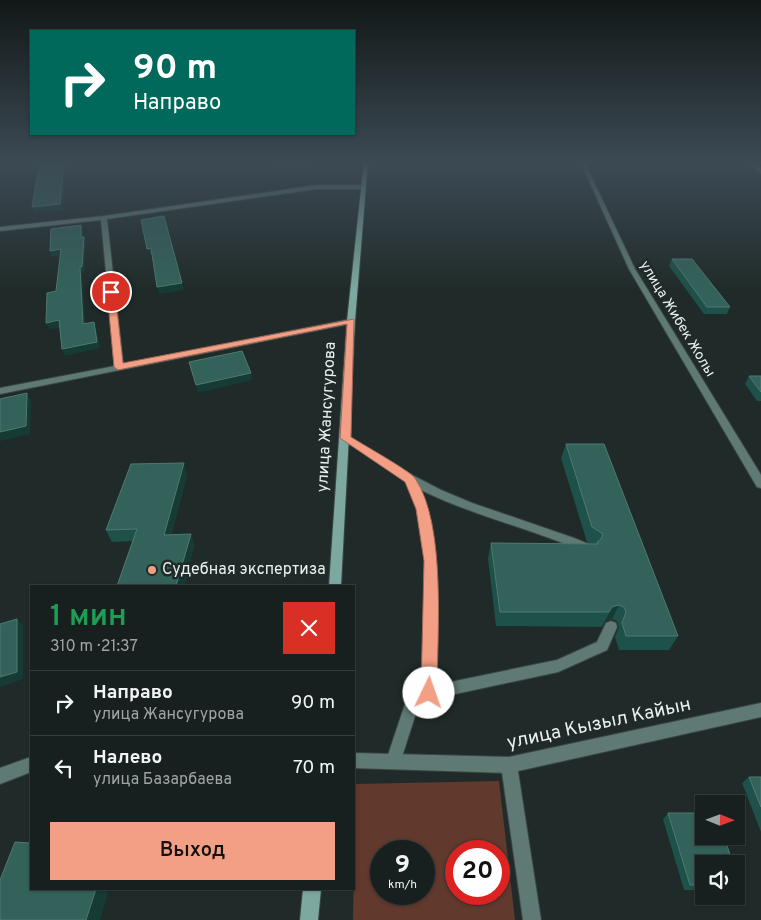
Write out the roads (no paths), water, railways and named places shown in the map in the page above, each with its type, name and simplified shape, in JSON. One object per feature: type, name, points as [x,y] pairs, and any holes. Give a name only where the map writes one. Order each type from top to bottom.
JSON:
[{"type":"main road","name":"улица Жансугурова","points":[[335,585],[346,438],[351,320],[361,204]]},
{"type":"main road","points":[[309,920],[312,890]]},
{"type":"street","points":[[0,229],[104,218],[201,204]]},
{"type":"street","name":"улица Жибек Жолы","points":[[602,204],[632,270],[761,484]]},
{"type":"street","points":[[104,218],[118,367]]},
{"type":"street","points":[[0,391],[351,320]]},
{"type":"street","points":[[346,438],[410,479],[450,499],[554,533],[590,550]]},
{"type":"street","points":[[410,479],[422,509],[431,561],[429,693]]},
{"type":"street","points":[[394,761],[411,706],[429,693],[558,666],[602,646],[611,627]]},
{"type":"street","name":"улица Кызыл Кайын","points":[[355,761],[509,764],[761,710]]},
{"type":"street","points":[[509,764],[532,920]]},
{"type":"street","points":[[0,776],[30,766]]},
{"type":"place","name":"Судебная экспертиза","points":[[152,570]]}]
